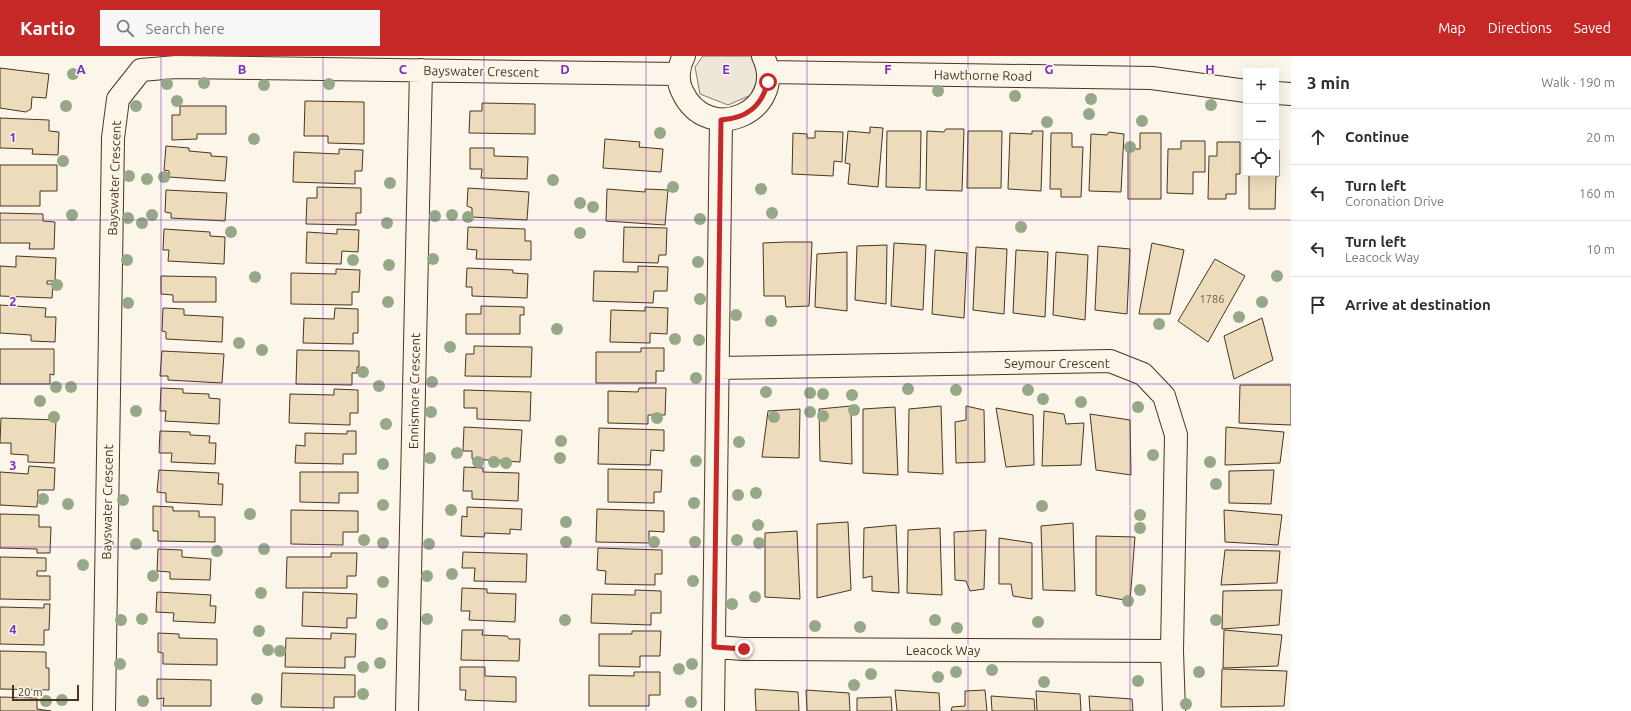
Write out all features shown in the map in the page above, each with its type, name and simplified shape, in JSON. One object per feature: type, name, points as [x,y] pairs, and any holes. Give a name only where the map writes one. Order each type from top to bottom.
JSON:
[{"type":"street","name":"Hawthorne Road","points":[[765,64],[1152,78],[1243,91]]},
{"type":"street","points":[[681,65],[680,87],[686,100],[695,110],[707,117],[721,120],[740,117],[755,107],[765,90],[765,64]]},
{"type":"street","name":"Bayswater Crescent","points":[[104,711],[113,138],[118,99],[141,70],[176,67],[421,70],[681,65]]},
{"type":"street","name":"Ennismore Crescent","points":[[407,711],[421,70]]},
{"type":"street","points":[[1279,93],[1291,94]]},
{"type":"street","points":[[714,711],[721,120]]},
{"type":"street","name":"Seymour Crescent","points":[[718,368],[1110,361],[1143,374],[1164,396],[1176,435],[1172,651],[1174,711]]},
{"type":"street","name":"Leacock Way","points":[[714,647],[752,649],[1172,651]]},
{"type":"shaded area","points":[[703,56],[753,56],[760,73],[751,95],[728,105],[700,94],[695,67]]},
{"type":"building","points":[[0,68],[49,74],[46,98],[32,97],[31,109],[26,112],[0,108]]},
{"type":"building","points":[[305,101],[364,102],[364,144],[328,143],[328,136],[304,136]]},
{"type":"building","points":[[482,103],[535,104],[535,134],[469,133],[470,111],[482,111]]},
{"type":"building","points":[[180,106],[226,106],[226,134],[197,134],[197,139],[172,140],[172,115],[180,115]]},
{"type":"building","points":[[0,118],[49,120],[49,131],[59,132],[58,155],[32,154],[33,149],[0,148]]},
{"type":"building","points":[[870,127],[883,128],[878,187],[848,184],[850,164],[845,163],[848,131],[870,133]]},
{"type":"building","points":[[946,129],[964,129],[962,191],[926,190],[927,131],[944,132]]},
{"type":"building","points":[[815,131],[843,132],[842,162],[834,161],[833,176],[792,174],[793,133],[807,134],[807,138],[815,138]]},
{"type":"building","points":[[887,131],[921,131],[920,188],[886,187]]},
{"type":"building","points":[[968,131],[1002,131],[1001,188],[967,188]]},
{"type":"building","points":[[1032,131],[1043,131],[1041,191],[1008,189],[1010,133],[1032,134]]},
{"type":"building","points":[[1109,132],[1124,134],[1121,192],[1089,191],[1091,134],[1107,135]]},
{"type":"building","points":[[1051,133],[1072,133],[1072,147],[1083,147],[1081,197],[1061,197],[1061,189],[1050,189]]},
{"type":"building","points":[[1140,133],[1161,133],[1161,199],[1128,199],[1128,149],[1140,149]]},
{"type":"building","points":[[605,139],[640,142],[639,147],[663,149],[661,172],[603,168]]},
{"type":"building","points":[[1181,141],[1205,141],[1205,172],[1193,172],[1193,194],[1167,193],[1168,149],[1181,149]]},
{"type":"building","points":[[1217,142],[1240,142],[1240,174],[1236,174],[1236,194],[1226,194],[1226,199],[1208,199],[1209,156],[1217,156]]},
{"type":"building","points":[[166,146],[189,148],[189,151],[211,153],[211,156],[227,157],[225,181],[169,177],[169,171],[164,170]]},
{"type":"building","points":[[470,148],[494,148],[494,156],[528,157],[527,179],[481,178],[482,169],[470,169]]},
{"type":"building","points":[[339,149],[363,150],[362,171],[355,171],[355,184],[293,182],[294,152],[339,154]]},
{"type":"building","points":[[0,165],[57,165],[57,191],[40,191],[40,206],[0,206]]},
{"type":"building","points":[[1249,176],[1276,176],[1275,209],[1249,209]]},
{"type":"building","points":[[317,187],[361,188],[361,213],[356,213],[356,225],[306,224],[307,198],[317,198]]},
{"type":"building","points":[[468,188],[529,192],[527,220],[472,217],[472,208],[467,206]]},
{"type":"building","points":[[607,189],[645,192],[645,189],[668,190],[665,225],[606,221]]},
{"type":"building","points":[[166,190],[227,193],[225,221],[171,218],[171,213],[165,212]]},
{"type":"building","points":[[0,213],[43,214],[43,221],[55,222],[54,249],[29,249],[30,243],[0,243]]},
{"type":"building","points":[[468,227],[525,229],[525,241],[531,241],[531,260],[476,259],[477,250],[467,249]]},
{"type":"building","points":[[624,227],[667,228],[666,255],[659,255],[658,263],[623,262]]},
{"type":"building","points":[[164,229],[210,232],[210,236],[225,237],[224,264],[168,261],[169,250],[163,250]]},
{"type":"building","points":[[337,229],[359,230],[358,252],[342,251],[341,264],[306,263],[307,232],[337,234]]},
{"type":"building","points":[[812,242],[809,306],[786,307],[785,296],[764,296],[763,243]]},
{"type":"building","points":[[894,243],[926,245],[923,310],[891,306]]},
{"type":"building","points":[[1152,243],[1184,250],[1170,314],[1139,314]]},
{"type":"building","points":[[887,245],[886,304],[855,300],[857,246]]},
{"type":"building","points":[[1098,246],[1130,249],[1127,314],[1095,310]]},
{"type":"building","points":[[976,247],[1007,249],[1004,314],[973,310]]},
{"type":"building","points":[[935,250],[967,253],[964,318],[932,314]]},
{"type":"building","points":[[1016,250],[1048,252],[1045,317],[1013,313]]},
{"type":"building","points":[[847,252],[847,311],[815,307],[817,254]]},
{"type":"building","points":[[1056,252],[1088,255],[1085,320],[1053,315]]},
{"type":"building","points":[[16,256],[56,258],[55,281],[47,281],[47,284],[53,284],[52,298],[0,296],[0,266],[16,267]]},
{"type":"building","points":[[1215,259],[1245,276],[1208,342],[1178,321]]},
{"type":"building","points":[[638,266],[668,267],[667,291],[654,291],[653,303],[593,301],[594,271],[638,272]]},
{"type":"building","points":[[467,268],[513,270],[513,273],[528,274],[527,298],[472,296],[472,287],[466,287]]},
{"type":"building","points":[[336,269],[360,270],[359,292],[352,292],[352,305],[291,304],[291,273],[336,274]]},
{"type":"building","points":[[161,276],[216,277],[216,302],[173,302],[173,295],[161,294]]},
{"type":"building","points":[[0,305],[46,308],[45,317],[56,317],[55,342],[31,341],[31,335],[0,333]]},
{"type":"building","points":[[481,306],[524,307],[524,315],[520,315],[520,334],[466,334],[466,314],[481,314]]},
{"type":"building","points":[[645,307],[668,308],[667,334],[650,333],[650,343],[610,342],[611,310],[645,311]]},
{"type":"building","points":[[163,308],[184,309],[184,315],[223,317],[222,342],[166,339],[166,332],[162,331]]},
{"type":"building","points":[[335,308],[358,309],[358,333],[353,333],[353,344],[303,343],[304,318],[334,319]]},
{"type":"building","points":[[1262,318],[1273,360],[1234,379],[1224,336]]},
{"type":"building","points":[[474,346],[532,347],[531,377],[465,376],[466,354],[474,354]]},
{"type":"building","points":[[641,348],[664,348],[664,371],[656,371],[656,383],[596,383],[596,352],[641,352]]},
{"type":"building","points":[[0,349],[54,349],[54,375],[50,374],[50,384],[0,384]]},
{"type":"building","points":[[297,350],[359,351],[359,367],[357,367],[357,373],[352,373],[352,385],[296,384]]},
{"type":"building","points":[[162,351],[224,354],[222,383],[168,380],[168,376],[160,376]]},
{"type":"building","points":[[1240,385],[1291,385],[1291,425],[1239,423]]},
{"type":"building","points":[[161,388],[183,389],[183,393],[209,394],[209,398],[220,399],[219,424],[165,421],[166,411],[160,411]]},
{"type":"building","points":[[639,388],[666,388],[665,415],[648,415],[648,424],[608,423],[608,391],[638,392]]},
{"type":"building","points":[[334,389],[358,390],[358,413],[350,413],[350,425],[289,423],[290,394],[334,395]]},
{"type":"building","points":[[464,390],[531,392],[530,421],[477,419],[477,408],[464,408]]},
{"type":"building","points":[[851,406],[852,464],[820,461],[819,409]]},
{"type":"building","points":[[941,406],[943,474],[908,472],[909,409]]},
{"type":"building","points":[[966,406],[984,410],[985,462],[956,463],[955,422],[966,420]]},
{"type":"building","points":[[895,407],[898,475],[863,473],[863,409]]},
{"type":"building","points":[[996,408],[1033,415],[1034,465],[1006,467]]},
{"type":"building","points":[[800,409],[799,458],[762,457],[768,411]]},
{"type":"building","points":[[1044,411],[1064,414],[1066,424],[1084,423],[1081,465],[1042,466]]},
{"type":"building","points":[[1090,414],[1130,420],[1131,475],[1096,470]]},
{"type":"building","points":[[1,418],[56,420],[54,463],[28,462],[28,455],[11,454],[11,443],[0,443]]},
{"type":"building","points":[[464,427],[522,430],[520,462],[472,459],[472,451],[463,451]]},
{"type":"building","points":[[1226,427],[1284,432],[1280,463],[1225,465]]},
{"type":"building","points":[[599,428],[664,430],[664,451],[651,450],[650,465],[598,464]]},
{"type":"building","points":[[160,431],[190,432],[190,435],[210,436],[209,443],[216,443],[215,464],[171,462],[172,453],[159,453]]},
{"type":"building","points":[[347,431],[356,431],[356,454],[343,454],[343,464],[295,463],[296,445],[305,446],[305,433],[347,434]]},
{"type":"building","points":[[29,466],[55,468],[54,490],[38,490],[37,507],[0,505],[0,472],[28,474]]},
{"type":"building","points":[[464,467],[483,468],[483,472],[519,473],[518,501],[472,499],[472,491],[463,491]]},
{"type":"building","points":[[608,469],[662,470],[661,492],[654,492],[654,503],[608,502]]},
{"type":"building","points":[[159,470],[219,473],[218,484],[223,484],[222,505],[166,502],[166,493],[157,492]]},
{"type":"building","points":[[1274,470],[1271,504],[1229,503],[1229,471]]},
{"type":"building","points":[[300,472],[358,472],[358,493],[339,493],[339,503],[300,502]]},
{"type":"building","points":[[153,506],[173,507],[173,511],[199,511],[199,517],[215,517],[215,542],[158,541],[158,531],[153,531]]},
{"type":"building","points":[[467,507],[522,509],[521,530],[510,529],[510,534],[485,533],[484,537],[461,536],[462,516],[467,517]]},
{"type":"building","points":[[597,509],[664,511],[664,532],[649,531],[649,543],[596,542]]},
{"type":"building","points":[[291,510],[358,511],[358,532],[343,532],[343,545],[291,544]]},
{"type":"building","points":[[1224,510],[1282,515],[1278,545],[1225,542]]},
{"type":"building","points":[[0,514],[39,515],[39,527],[51,527],[50,553],[37,553],[37,549],[0,548]]},
{"type":"building","points":[[848,522],[851,590],[817,598],[817,524]]},
{"type":"building","points":[[1073,523],[1075,591],[1043,590],[1041,526]]},
{"type":"building","points":[[896,525],[899,593],[872,591],[872,576],[863,578],[864,528]]},
{"type":"building","points":[[940,528],[942,595],[907,593],[908,530]]},
{"type":"building","points":[[986,530],[984,589],[970,591],[966,581],[955,580],[954,532]]},
{"type":"building","points":[[797,531],[800,599],[765,597],[765,533]]},
{"type":"building","points":[[1096,536],[1135,537],[1130,601],[1096,595]]},
{"type":"building","points":[[999,538],[1032,543],[1032,599],[1013,596],[1011,584],[999,584]]},
{"type":"building","points":[[598,548],[662,550],[662,574],[655,574],[655,585],[605,584],[606,571],[597,570]]},
{"type":"building","points":[[158,549],[182,550],[182,557],[211,559],[210,580],[170,579],[170,572],[157,571]]},
{"type":"building","points":[[1225,550],[1280,551],[1277,583],[1221,585]]},
{"type":"building","points":[[463,552],[527,554],[526,582],[474,581],[475,568],[462,568]]},
{"type":"building","points":[[331,553],[357,553],[356,576],[347,576],[347,588],[286,588],[287,557],[331,557]]},
{"type":"building","points":[[0,557],[46,558],[46,571],[37,571],[37,576],[50,576],[50,600],[0,599]]},
{"type":"building","points":[[462,588],[487,589],[487,593],[516,594],[515,622],[469,620],[470,611],[461,611]]},
{"type":"building","points":[[635,590],[661,591],[661,613],[651,613],[651,625],[591,623],[592,594],[635,595]]},
{"type":"building","points":[[1282,590],[1279,625],[1222,629],[1223,591]]},
{"type":"building","points":[[157,592],[211,595],[210,606],[216,606],[215,623],[173,621],[174,613],[156,612]]},
{"type":"building","points":[[303,592],[357,594],[356,618],[347,618],[347,628],[302,626]]},
{"type":"building","points":[[44,604],[50,604],[49,630],[44,630],[44,645],[0,644],[0,607],[44,608]]},
{"type":"building","points":[[462,630],[483,630],[482,635],[507,636],[509,639],[520,639],[519,661],[461,660]]},
{"type":"building","points":[[1224,630],[1282,635],[1278,666],[1223,668]]},
{"type":"building","points":[[632,631],[661,631],[660,656],[640,656],[640,667],[599,666],[599,634],[632,634]]},
{"type":"building","points":[[158,633],[179,634],[179,638],[217,639],[217,665],[163,664],[163,653],[158,652]]},
{"type":"building","points":[[331,633],[356,634],[355,657],[345,657],[345,668],[285,667],[286,638],[331,639]]},
{"type":"building","points":[[0,651],[46,652],[46,668],[49,668],[49,690],[0,689]]},
{"type":"building","points":[[460,667],[485,667],[485,676],[516,677],[516,702],[465,700],[466,690],[460,690]]},
{"type":"building","points":[[1222,669],[1287,671],[1284,706],[1221,707]]},
{"type":"building","points":[[634,672],[660,672],[660,695],[649,695],[649,706],[589,706],[589,675],[634,676]]},
{"type":"building","points":[[282,673],[355,675],[355,697],[334,697],[334,708],[281,707]]},
{"type":"building","points":[[157,679],[211,680],[211,706],[163,706],[164,698],[157,699]]},
{"type":"building","points":[[755,689],[798,692],[799,711],[756,711]]},
{"type":"building","points":[[806,690],[849,693],[850,711],[807,711]]},
{"type":"building","points":[[895,690],[939,693],[940,711],[897,711]]},
{"type":"building","points":[[985,690],[987,711],[951,711],[952,707],[965,706],[965,691]]},
{"type":"building","points":[[1036,691],[1080,694],[1081,711],[1037,711]]},
{"type":"building","points":[[991,696],[1034,699],[1035,711],[992,711]]},
{"type":"building","points":[[1089,696],[1132,699],[1133,711],[1090,711]]},
{"type":"building","points":[[0,697],[37,698],[37,709],[51,711],[0,711]]},
{"type":"building","points":[[891,697],[892,711],[857,711],[857,698]]},
{"type":"route","points":[[744,649],[714,647],[721,120],[740,117],[748,113],[761,99],[768,82]]}]
